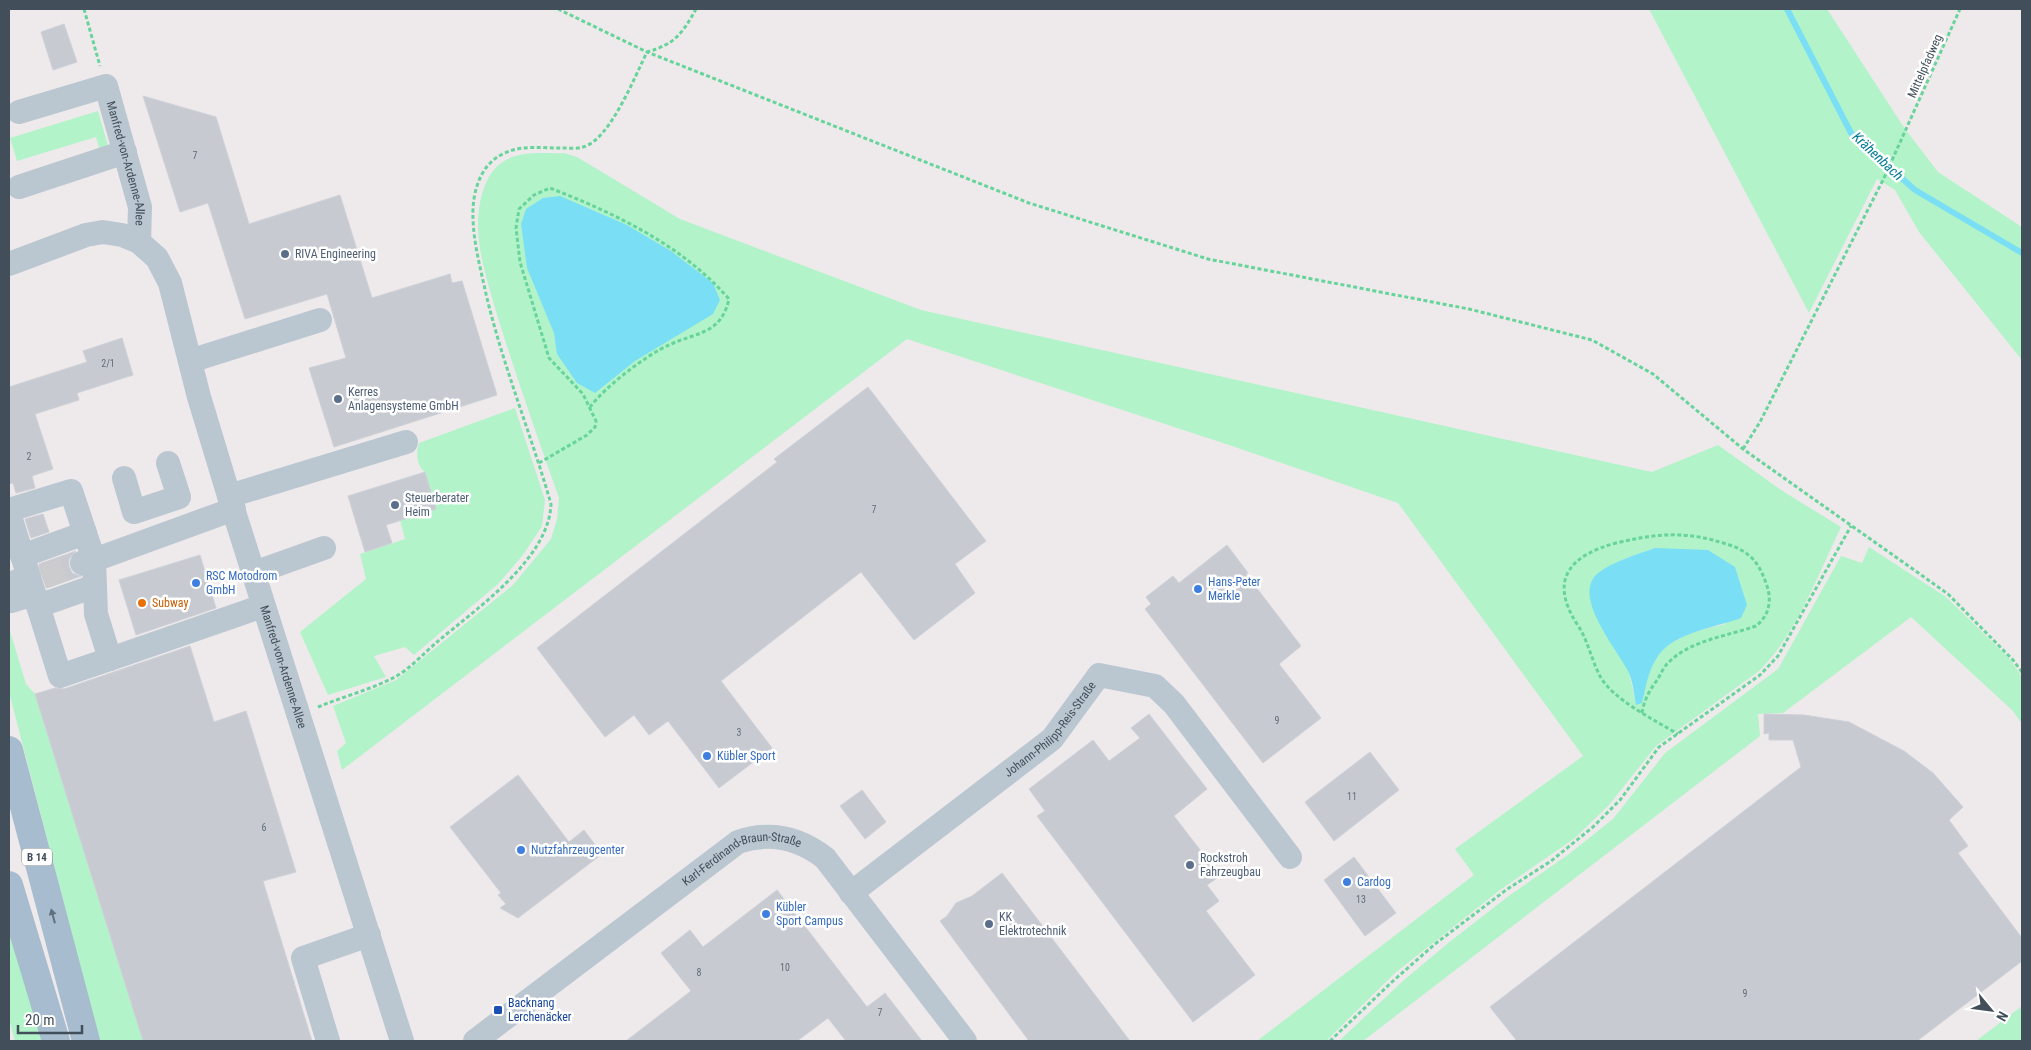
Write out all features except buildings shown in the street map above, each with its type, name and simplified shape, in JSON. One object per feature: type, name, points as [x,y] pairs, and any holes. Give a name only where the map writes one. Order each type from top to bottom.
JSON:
[{"type":"main road","name":"B 14","points":[[9,750],[86,1041]]},
{"type":"main road","points":[[9,885],[56,1041]]},
{"type":"street","points":[[19,112],[106,86]]},
{"type":"street","name":"Manfred-von-Ardenne-Allee","points":[[106,86],[140,207],[139,242]]},
{"type":"street","points":[[19,188],[125,152]]},
{"type":"street","name":"Manfred-von-Ardenne-Allee","points":[[10,263],[86,235],[103,232],[122,235],[139,242],[157,258],[170,283],[190,361],[231,503],[402,1041]]},
{"type":"street","points":[[190,361],[320,320]]},
{"type":"street","points":[[88,562],[166,533],[231,503],[406,442]]},
{"type":"street","points":[[156,505],[134,512],[146,471],[166,533]]},
{"type":"street","points":[[19,561],[70,491],[80,519],[88,562],[95,586],[96,614],[110,659]]},
{"type":"street","points":[[19,561],[80,519]]},
{"type":"street","points":[[254,573],[324,548]]},
{"type":"street","points":[[19,561],[95,586]]},
{"type":"street","points":[[19,561],[60,676],[263,606]]},
{"type":"street","name":"Johann-Philipp-Reis-Straße","points":[[851,893],[1052,739],[1099,675],[1155,686],[1174,704],[1290,857]]},
{"type":"street","name":"Karl-Ferdinand-Braun-Straße","points":[[475,1041],[738,842],[752,837],[779,837],[811,847],[825,858],[965,1041]]},
{"type":"street","points":[[328,1041],[303,958],[368,935]]},
{"type":"path","points":[[84,9],[106,86]]},
{"type":"path","points":[[558,9],[647,52],[1029,204],[1208,259],[1469,308],[1592,340],[1653,374],[1743,449],[1948,594],[2013,660],[2022,672]]},
{"type":"path","points":[[298,714],[394,678],[502,587],[528,557],[546,530],[550,518],[551,504],[503,355],[479,264],[474,236],[473,208],[476,188],[484,169],[494,158],[505,152],[519,148],[583,147],[599,139],[625,98],[647,52],[666,46],[677,37],[696,9]]},
{"type":"path","name":"Mittelpfadweg","points":[[1743,449],[1760,422],[1884,178],[1960,9]]},
{"type":"path","points":[[539,463],[576,443],[596,427],[596,421],[583,394],[549,358],[520,262],[516,228],[519,208],[534,195],[550,188],[600,208],[670,247],[699,269],[729,299],[726,312],[714,326],[701,335],[668,345],[630,371],[598,397],[590,407]]},
{"type":"path","points":[[1330,1041],[1435,944],[1506,890],[1551,862],[1593,827],[1620,800],[1660,747],[1760,675],[1778,656],[1851,526]]},
{"type":"path","points":[[1642,713],[1643,703],[1654,684],[1667,664],[1676,655],[1687,648],[1756,626],[1764,620],[1768,610],[1770,594],[1758,565],[1742,550],[1693,535],[1669,534],[1646,536],[1596,548],[1578,560],[1568,571],[1564,580],[1565,596],[1573,618],[1586,638],[1600,677],[1626,703],[1642,713],[1678,734]]},
{"type":"green space","points":[[1649,9],[1827,9],[1905,129],[1938,172],[2022,227],[2022,360],[1919,232],[1895,190],[1877,179],[1809,313]]},
{"type":"green space","points":[[98,111],[109,149],[100,151],[96,137],[17,161],[10,138]]},
{"type":"green space","points":[[564,153],[577,157],[680,219],[921,310],[1652,472],[1718,445],[1784,492],[1841,527],[1806,603],[1785,639],[1772,656],[1759,671],[1656,746],[1609,805],[1575,838],[1500,890],[1395,973],[1326,1041],[1257,1041],[1474,875],[1455,849],[1583,756],[1398,503],[907,339],[342,770],[337,751],[346,743],[333,706],[396,680],[513,585],[551,539],[557,519],[559,498],[498,318],[482,260],[478,225],[483,189],[497,166],[518,155]],"holes":[[[1655,548],[1726,624],[1689,634],[1664,648],[1658,655],[1647,678],[1642,703],[1636,704],[1629,672],[1596,575],[1629,557]]]},
{"type":"green space","points":[[515,408],[545,500],[542,526],[523,555],[498,584],[414,655],[405,647],[374,656],[386,677],[328,695],[300,632],[366,579],[360,554],[405,539],[400,520],[436,509],[425,472],[418,462],[417,451],[419,443]]},
{"type":"green space","points":[[1869,547],[1946,597],[2010,659],[2022,677],[2022,724],[2013,711],[1911,617],[1783,713],[1758,714],[1760,736],[1363,1041],[1339,1041],[1404,980],[1452,940],[1510,895],[1569,854],[1613,819],[1665,753],[1778,669],[1841,556],[1862,563]]},
{"type":"green space","points":[[9,628],[26,684],[35,694],[143,1041],[97,1041],[79,962],[9,692]]},
{"type":"green space","points":[[9,930],[42,1041],[15,1041],[9,1019]]},
{"type":"green space","points":[[2022,1006],[2022,1041],[1976,1041]]},
{"type":"water","points":[[560,196],[627,225],[671,251],[713,283],[720,300],[713,314],[635,361],[595,393],[577,383],[557,354],[554,333],[527,268],[521,224],[526,209],[543,198]]},
{"type":"water","points":[[1655,548],[1708,550],[1735,567],[1747,605],[1741,618],[1685,636],[1665,648],[1652,667],[1642,703],[1636,705],[1628,671],[1593,610],[1590,585],[1596,575],[1608,567]]},
{"type":"waterway","name":"Krähenbach","points":[[1787,9],[1851,133],[1915,190],[2022,253]]},
{"type":"tunnel","points":[[42,577],[82,563]]},
{"type":"place","name":"RIVA Engineering","points":[[285,254]]},
{"type":"place","name":"Kerres Anlagensysteme GmbH","points":[[338,399]]},
{"type":"place","name":"Steuerberater Heim","points":[[395,505]]},
{"type":"place","name":"RSC Motodrom GmbH","points":[[196,583]]},
{"type":"place","name":"Hans-Peter Merkle","points":[[1198,589]]},
{"type":"place","name":"Subway","points":[[142,603]]},
{"type":"place","name":"Kübler Sport","points":[[707,756]]},
{"type":"place","name":"Nutzfahrzeugcenter","points":[[521,850]]},
{"type":"place","name":"Rockstroh Fahrzeugbau","points":[[1190,865]]},
{"type":"place","name":"Cardog","points":[[1347,882]]},
{"type":"place","name":"Kübler Sport Campus","points":[[766,914]]},
{"type":"place","name":"KK Elektrotechnik","points":[[989,924]]},
{"type":"place","name":"Backnang Lerchenäcker","points":[[498,1010]]}]
